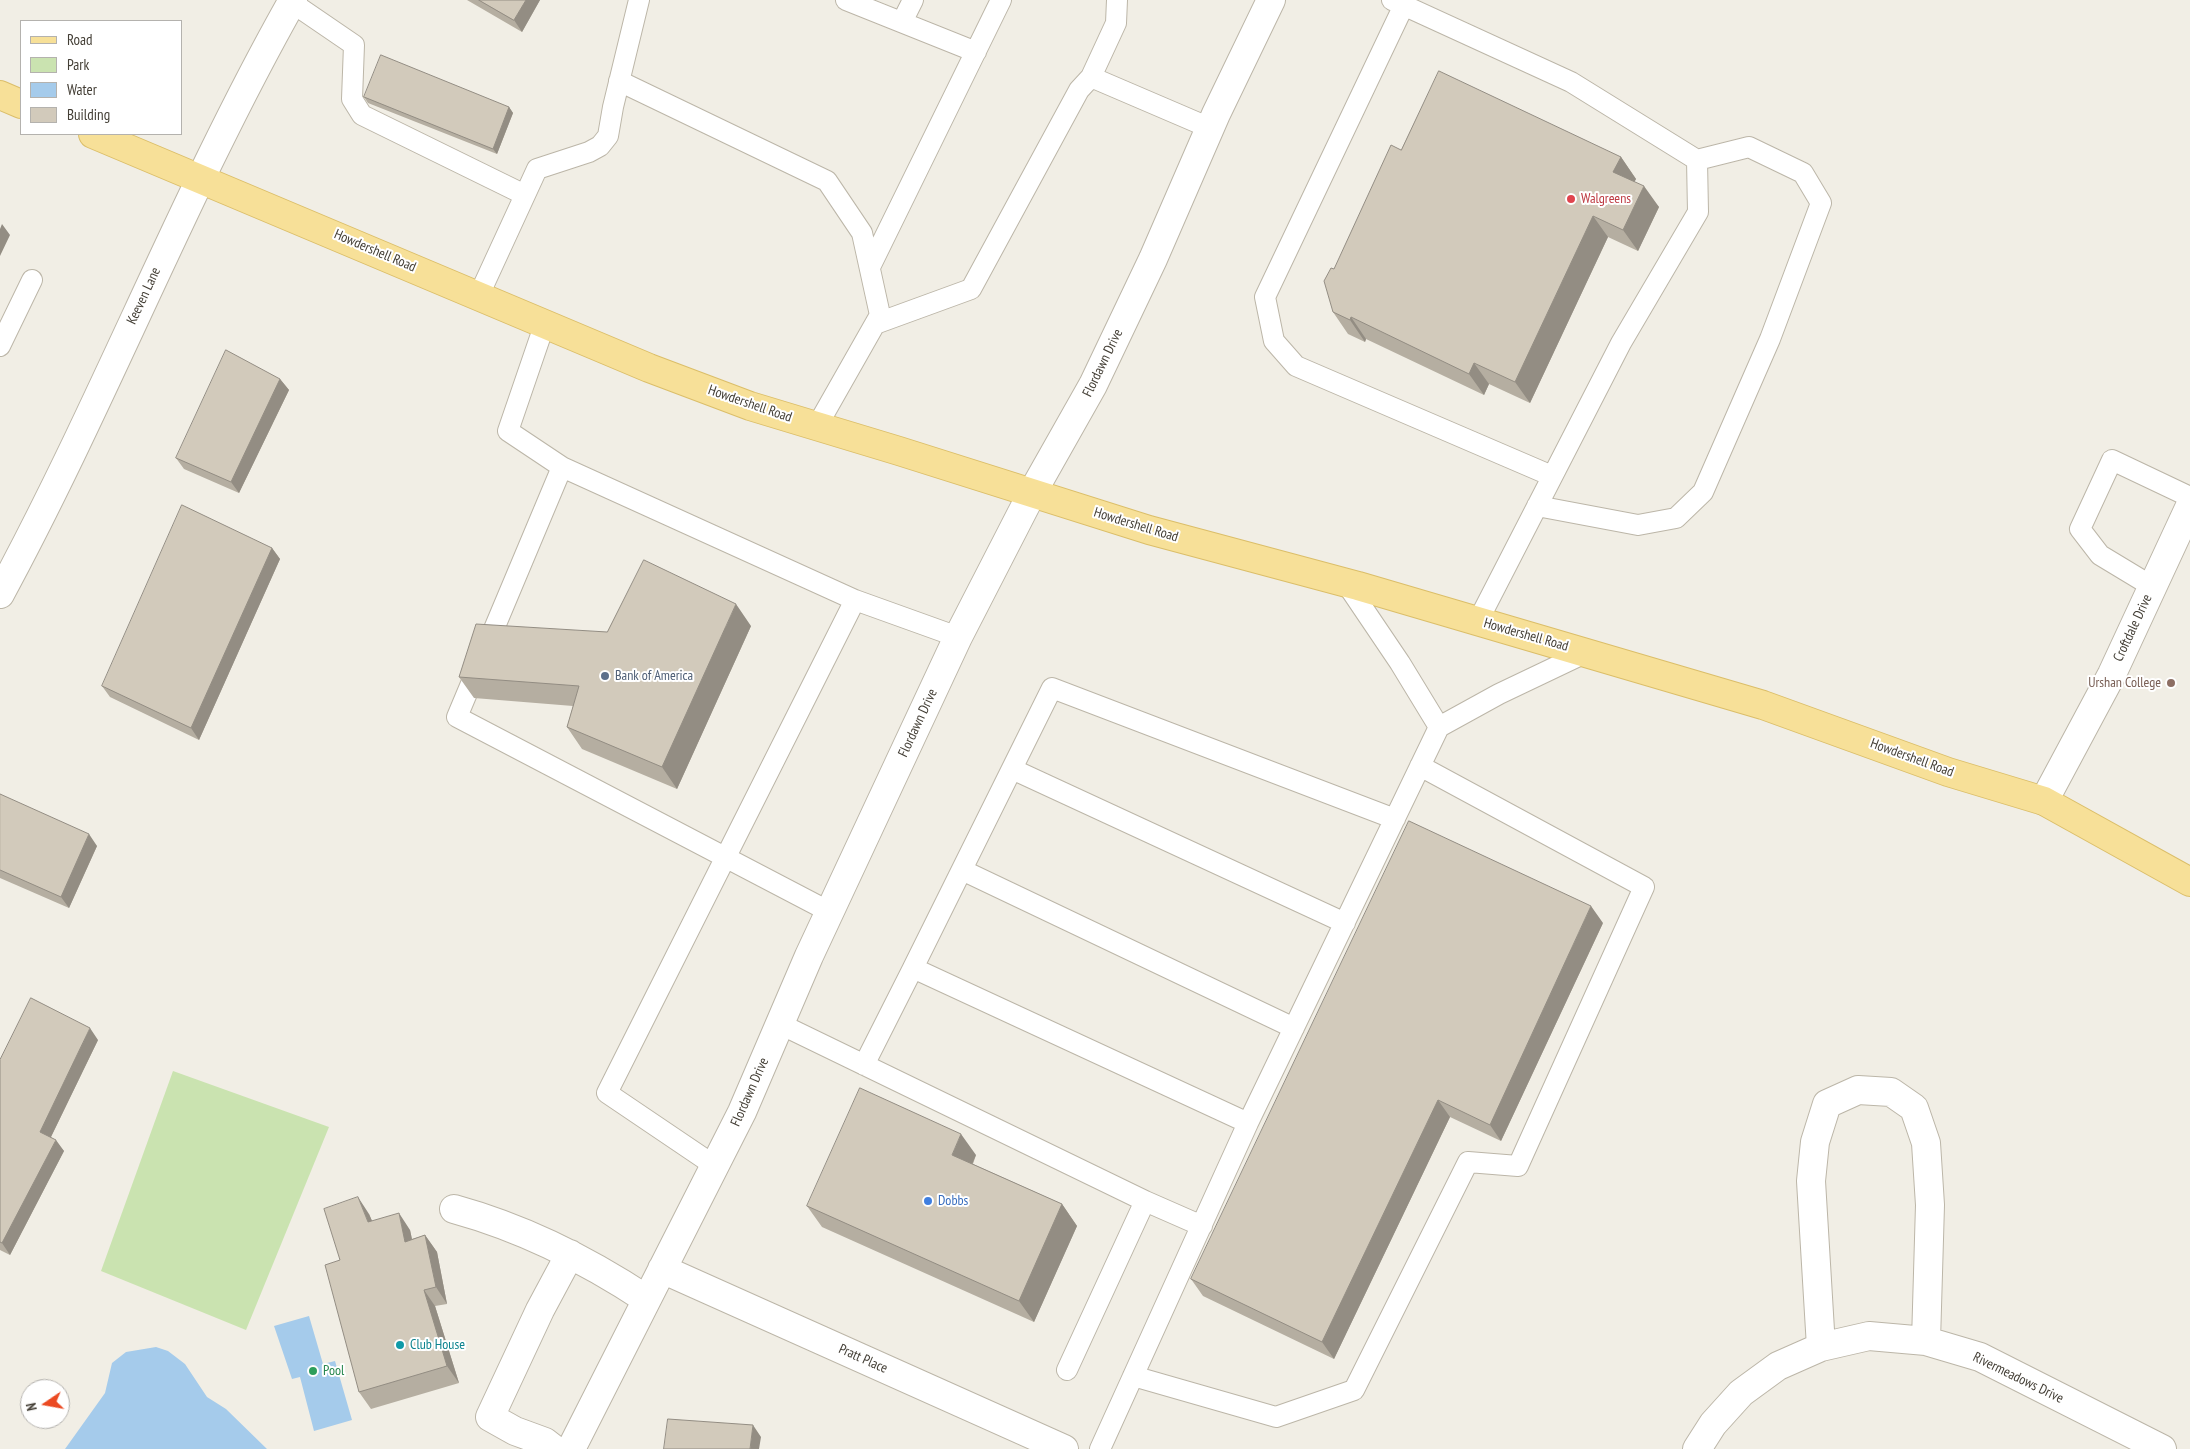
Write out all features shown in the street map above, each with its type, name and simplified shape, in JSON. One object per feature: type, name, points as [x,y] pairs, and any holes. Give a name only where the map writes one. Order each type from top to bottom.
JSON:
[{"type":"main road","points":[[0,95],[20,104]]},
{"type":"main road","name":"Howdershell Road","points":[[95,135],[649,368],[750,406],[1149,530],[1346,583],[1763,705],[1948,772],[2044,801],[2190,882]]},
{"type":"street","name":"Flordawn Drive","points":[[571,1449],[742,1112],[830,912],[958,637],[1032,493],[1093,385],[1153,259],[1210,128],[1271,0]]},
{"type":"street","name":"Keeven Lane","points":[[0,594],[36,527],[199,179],[292,1]]},
{"type":"street","name":"Croftdale Drive","points":[[2044,801],[2112,674],[2190,506]]},
{"type":"street","points":[[1821,1347],[1810,1181],[1815,1142],[1827,1104],[1858,1090],[1891,1092],[1914,1108],[1926,1143],[1930,1205],[1926,1341]]},
{"type":"street","points":[[454,1209],[495,1220],[570,1254],[616,1279],[646,1299]]},
{"type":"street","points":[[554,1449],[545,1442],[515,1431],[490,1417],[540,1310],[570,1254]]},
{"type":"street","name":"Pratt Place","points":[[662,1270],[1064,1449]]},
{"type":"street","name":"Rivermeadows Drive","points":[[1697,1449],[1713,1424],[1741,1393],[1778,1366],[1821,1347],[1869,1336],[1926,1341],[1980,1358],[2162,1449]]},
{"type":"lane","points":[[479,295],[537,169],[589,152],[608,136],[639,0]]},
{"type":"lane","points":[[846,0],[976,52]]},
{"type":"lane","points":[[902,22],[913,0]]},
{"type":"lane","points":[[870,267],[1001,0]]},
{"type":"lane","points":[[876,324],[971,289],[1079,90],[1091,77],[1116,23],[1118,0]]},
{"type":"lane","points":[[292,1],[354,45],[352,99],[362,115],[525,195]]},
{"type":"lane","points":[[1537,506],[1638,525],[1676,518],[1703,492],[1770,339],[1821,203],[1803,174],[1749,147],[1697,160],[1571,82],[1398,3],[1265,297],[1274,341],[1296,366],[1552,476]]},
{"type":"lane","points":[[1091,77],[1210,128]]},
{"type":"lane","points":[[619,81],[827,180],[862,233],[880,315],[817,426]]},
{"type":"lane","points":[[1478,621],[1621,343],[1698,212],[1697,160]]},
{"type":"lane","points":[[0,346],[32,280]]},
{"type":"lane","points":[[545,323],[508,431],[562,467],[855,600],[958,637]]},
{"type":"lane","points":[[2153,586],[2100,555],[2080,529],[2112,460],[2190,497]]},
{"type":"lane","points":[[562,467],[457,717],[830,912]]},
{"type":"lane","points":[[1346,583],[1400,663],[1439,727]]},
{"type":"lane","points":[[715,1166],[607,1093],[727,858],[855,600]]},
{"type":"lane","points":[[1100,1449],[1248,1123],[1439,727],[1499,694],[1585,653]]},
{"type":"lane","points":[[864,1065],[1052,688],[1395,819]]},
{"type":"lane","points":[[1133,1376],[1276,1417],[1354,1390],[1468,1162],[1518,1166],[1644,887],[1420,766]]},
{"type":"lane","points":[[1012,769],[1344,923]]},
{"type":"lane","points":[[962,870],[1294,1028]]},
{"type":"lane","points":[[913,968],[1248,1123]]},
{"type":"lane","points":[[780,1024],[1145,1201],[1202,1226]]},
{"type":"lane","points":[[1067,1370],[1145,1201]]},
{"type":"green space","points":[[173,1071],[329,1127],[246,1330],[101,1271]]},
{"type":"water","name":"Pool","points":[[309,1316],[323,1364],[335,1361],[352,1420],[314,1431],[300,1377],[292,1379],[274,1326]]},
{"type":"water","points":[[156,1347],[168,1351],[185,1364],[207,1397],[226,1409],[267,1449],[65,1449],[105,1393],[112,1363],[126,1352]]},
{"type":"building","points":[[479,0],[526,0],[514,20]]},
{"type":"building","points":[[381,55],[509,107],[493,149],[364,97]]},
{"type":"building","name":"Walgreens","points":[[1439,71],[1621,157],[1613,172],[1644,186],[1623,230],[1593,216],[1515,382],[1474,363],[1469,374],[1351,317],[1350,320],[1333,312],[1324,281],[1331,268],[1334,269],[1391,145],[1401,150]]},
{"type":"building","points":[[226,350],[280,379],[231,482],[176,458]]},
{"type":"building","points":[[182,505],[272,548],[191,728],[102,686]]},
{"type":"building","name":"Bank of America","points":[[644,560],[736,604],[662,767],[567,727],[579,686],[459,677],[476,624],[607,632]]},
{"type":"building","points":[[0,794],[89,834],[61,897],[0,870]]},
{"type":"building","points":[[1409,821],[1591,906],[1490,1125],[1438,1100],[1322,1342],[1191,1279]]},
{"type":"building","points":[[31,998],[90,1028],[40,1132],[56,1140],[2,1243],[0,1242],[0,1060]]},
{"type":"building","name":"Dobbs","points":[[860,1088],[961,1134],[952,1155],[1062,1204],[1019,1301],[807,1206]]},
{"type":"building","name":"Club House","points":[[358,1197],[368,1222],[399,1213],[405,1242],[425,1235],[436,1287],[424,1290],[447,1366],[359,1392],[325,1265],[340,1260],[324,1209]]},
{"type":"building","points":[[668,1419],[753,1425],[750,1449],[664,1449]]},
{"type":"place","name":"Walgreens","points":[[1571,199]]},
{"type":"place","name":"Bank of America","points":[[605,676]]},
{"type":"place","name":"Urshan College","points":[[2171,683]]},
{"type":"place","name":"Dobbs","points":[[928,1201]]},
{"type":"place","name":"Club House","points":[[400,1345]]},
{"type":"place","name":"Pool","points":[[313,1371]]}]
